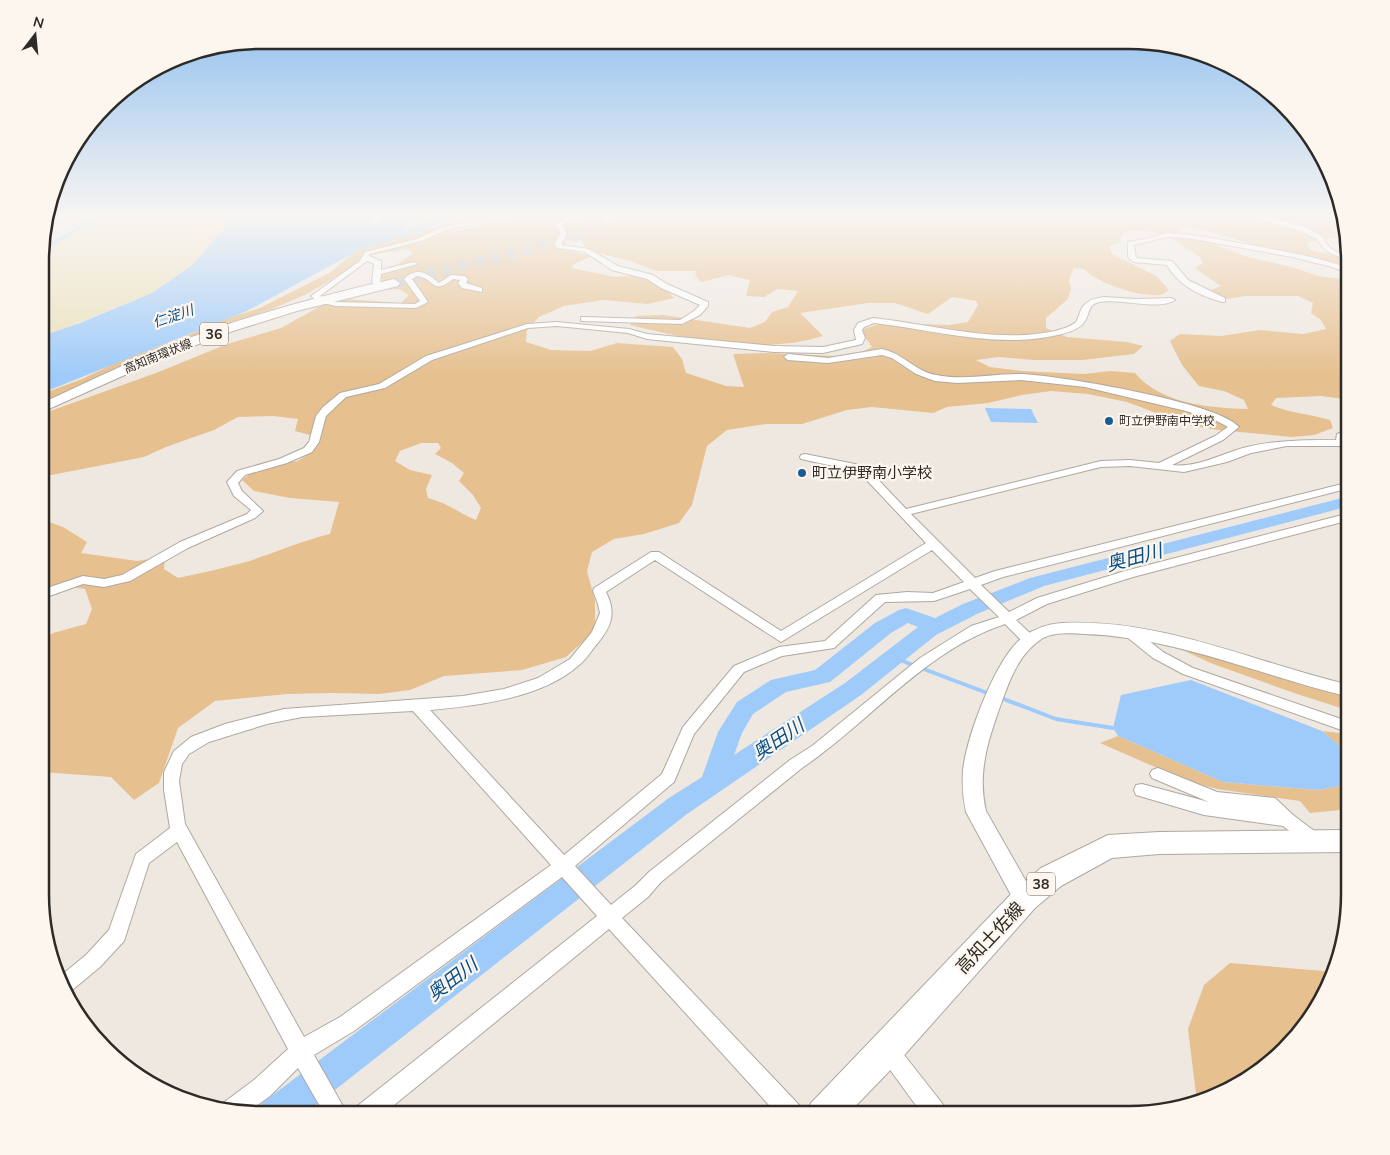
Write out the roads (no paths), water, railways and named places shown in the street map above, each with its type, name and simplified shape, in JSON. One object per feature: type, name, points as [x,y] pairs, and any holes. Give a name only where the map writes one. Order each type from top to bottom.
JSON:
[{"type":"main road","name":"高知南環状線","points":[[49,405],[167,352],[243,324],[321,300],[394,283]]},
{"type":"main road","name":"高知土佐線","points":[[832,1106],[887,1049],[1025,899],[1051,877],[1108,847],[1159,842],[1341,841]]},
{"type":"street","points":[[353,269],[315,296],[321,300],[336,304],[419,305],[424,302],[423,299],[408,279],[417,274],[427,275],[438,285],[441,285],[451,277],[462,278],[464,279],[462,283],[465,286],[478,290]]},
{"type":"street","points":[[376,283],[377,269]]},
{"type":"street","points":[[377,273],[394,269]]},
{"type":"street","points":[[557,324],[572,320],[610,318],[682,322],[690,319],[705,304],[664,286],[650,277],[618,269]]},
{"type":"street","points":[[1172,269],[1182,281],[1222,300]]},
{"type":"street","points":[[49,592],[83,580],[104,583],[126,578],[184,544],[251,516],[257,511],[256,509],[238,494],[232,482],[241,473],[283,461],[308,450],[314,442],[321,416],[326,409],[343,395],[382,386],[429,358],[527,326],[557,324],[629,331],[648,336],[710,343],[804,350],[841,348],[859,342],[861,338],[858,330],[861,326],[873,320],[976,336],[1020,337],[1046,335],[1072,328],[1080,322],[1084,309],[1095,301],[1105,299],[1125,301],[1171,300]]},
{"type":"street","points":[[710,343],[719,350],[822,360],[839,360],[881,352],[892,353],[914,371],[934,378],[973,381],[1024,377],[1098,387],[1159,401],[1218,418],[1230,423],[1234,427],[1219,438],[1159,467]]},
{"type":"street","points":[[903,512],[1101,464],[1130,463],[1184,469],[1223,460],[1248,450],[1287,443],[1341,446]]},
{"type":"street","points":[[805,457],[855,467],[864,472],[932,544],[1029,640]]},
{"type":"street","points":[[239,1105],[262,1088],[300,1051],[347,1024],[564,865],[668,778],[688,731],[739,669],[779,652],[829,645],[881,598],[906,596],[934,597],[971,582],[1341,487]]},
{"type":"street","points":[[375,1106],[610,918],[656,877],[817,750],[925,661],[976,629],[1004,615],[1042,601],[1130,574],[1341,518]]},
{"type":"street","points":[[332,1106],[177,825],[177,810],[170,784],[178,756],[195,742],[245,723],[301,712],[417,706],[507,694],[523,690],[558,676],[591,648],[607,618],[606,603],[599,590],[655,555],[781,637],[932,544]]},
{"type":"street","points":[[1025,899],[976,812],[972,797],[971,780],[978,740],[1007,665],[1020,646],[1029,640],[1049,630],[1105,627],[1199,646],[1278,673],[1341,689]]},
{"type":"street","points":[[1128,631],[1158,655],[1188,671],[1341,725]]},
{"type":"street","points":[[417,706],[564,865],[698,1015],[784,1106]]},
{"type":"street","points":[[1158,774],[1216,798],[1269,804],[1315,841]]},
{"type":"street","points":[[1142,790],[1204,808],[1287,820]]},
{"type":"street","points":[[68,982],[93,961],[117,935],[142,859],[180,830]]},
{"type":"street","points":[[887,1049],[930,1106]]},
{"type":"water","name":"仁淀川","points":[[187,269],[324,269],[247,311],[49,390],[49,334],[80,323],[152,293]]},
{"type":"water","points":[[985,408],[1031,409],[1038,423],[991,422]]},
{"type":"water","points":[[1191,680],[1322,731],[1341,747],[1341,786],[1318,790],[1223,782],[1118,736],[1113,728],[1121,695]]},
{"type":"waterway","name":"奥田川","points":[[936,626],[970,609],[1037,582],[1341,503]]},
{"type":"waterway","points":[[713,782],[730,732],[745,708],[779,686],[822,676],[883,628],[906,615],[936,626]]},
{"type":"waterway","name":"奥田川","points":[[286,1106],[678,806],[853,689],[928,630],[936,626]]},
{"type":"waterway","points":[[893,657],[915,666]]},
{"type":"waterway","points":[[921,668],[990,694]]},
{"type":"waterway","points":[[1001,698],[1056,719],[1113,728]]},
{"type":"tunnel","points":[[394,283],[450,269]]},
{"type":"place","name":"町立伊野南中学校","points":[[1109,421]]},
{"type":"place","name":"町立伊野南小学校","points":[[802,473]]}]
